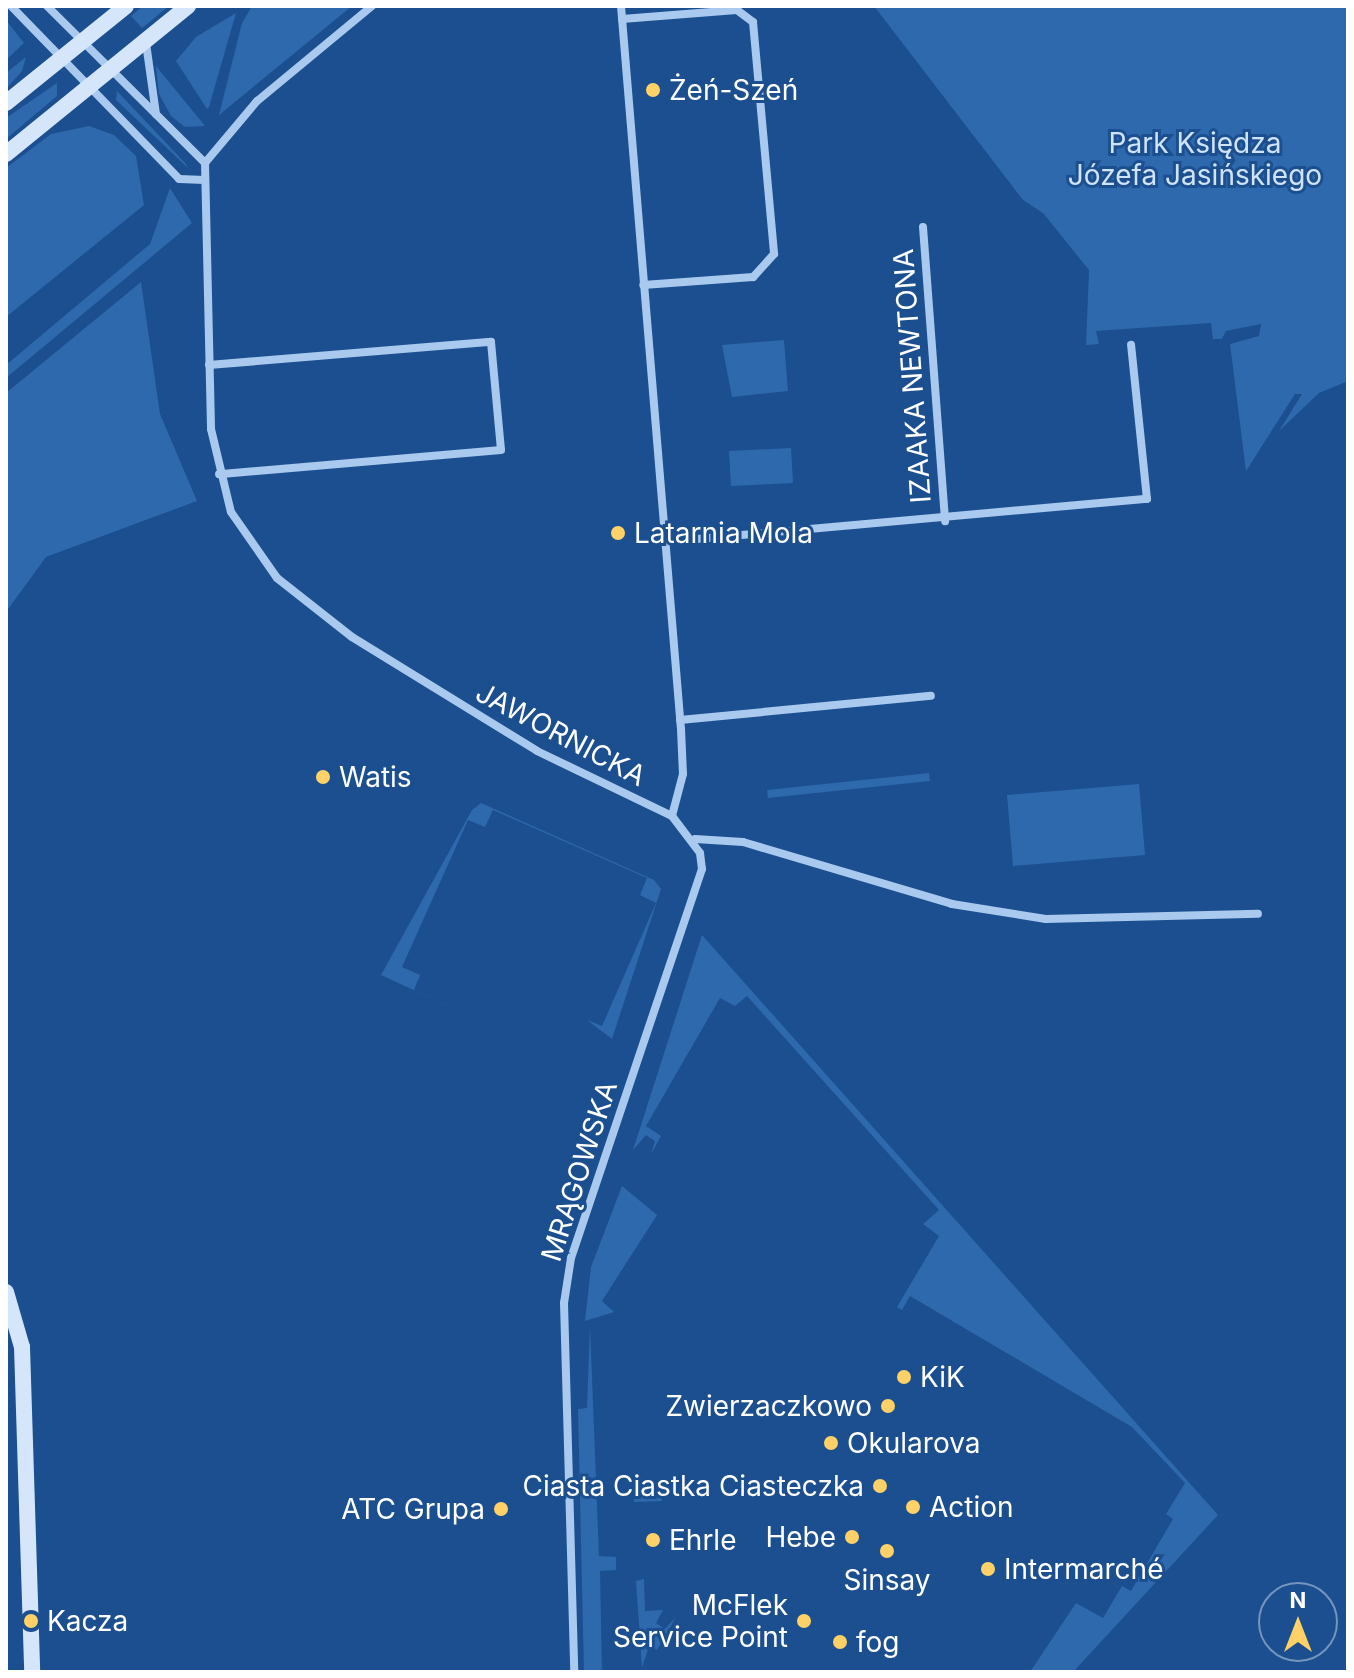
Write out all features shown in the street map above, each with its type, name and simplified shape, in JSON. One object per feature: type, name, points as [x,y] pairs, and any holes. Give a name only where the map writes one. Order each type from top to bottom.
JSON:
[{"type":"street","points":[[11,6],[58,62],[179,179],[205,180]]},
{"type":"street","points":[[47,6],[205,163],[257,101],[372,6]]},
{"type":"street","points":[[6,103],[126,6]]},
{"type":"street","points":[[6,154],[188,6]]},
{"type":"street","points":[[621,6],[680,720],[683,774],[672,816]]},
{"type":"street","points":[[622,19],[737,10],[753,22],[774,254],[753,277],[643,285]]},
{"type":"street","points":[[146,43],[156,115]]},
{"type":"street","name":"JAWORNICKA","points":[[205,163],[209,365],[219,474],[251,547],[310,606],[505,733],[672,816],[695,839]]},
{"type":"street","name":"IZAAKA NEWTONA","points":[[923,227],[945,521]]},
{"type":"street","points":[[209,365],[491,342],[501,450],[219,474]]},
{"type":"street","name":"IZAAKA NEWTONA","points":[[663,542],[945,521],[1147,499],[1131,345]]},
{"type":"street","points":[[680,720],[931,696]]},
{"type":"street","points":[[695,839],[743,842],[952,904],[1046,919],[1258,914]]},
{"type":"street","name":"MRĄGOWSKA","points":[[574,1672],[564,1303],[571,1258],[702,869],[695,839]]},
{"type":"street","points":[[6,1292],[22,1347],[32,1672]]},
{"type":"green space","points":[[143,6],[169,6],[142,28],[131,16]]},
{"type":"green space","points":[[252,6],[352,6],[219,115],[242,23]]},
{"type":"green space","name":"Park Księdza Józefa Jasińskiego","points":[[874,6],[1348,6],[1348,381],[1319,393],[1279,431],[1302,394],[1295,394],[1246,471],[1230,344],[1259,336],[1261,324],[1226,331],[1222,339],[1213,339],[1211,323],[1096,331],[1099,344],[1086,345],[1089,270],[1043,213],[1023,200]]},
{"type":"green space","points":[[236,13],[207,109],[176,61],[196,37]]},
{"type":"green space","points":[[6,20],[24,43],[6,60]]},
{"type":"green space","points":[[26,57],[22,71],[6,89],[6,73]]},
{"type":"green space","points":[[156,66],[205,126],[185,127],[171,116],[159,94]]},
{"type":"green space","points":[[57,83],[57,96],[6,139],[6,118]]},
{"type":"green space","points":[[117,91],[186,164],[188,168],[116,100]]},
{"type":"green space","points":[[89,126],[114,135],[136,156],[144,205],[6,317],[6,168],[51,134]]},
{"type":"green space","points":[[170,188],[192,223],[6,378],[6,365],[150,244]]},
{"type":"green space","points":[[141,282],[160,414],[197,501],[46,557],[6,612],[6,393]]},
{"type":"green space","points":[[784,340],[788,391],[732,397],[722,345]]},
{"type":"green space","points":[[791,448],[793,483],[731,486],[729,451]]},
{"type":"green space","points":[[929,773],[930,781],[768,798],[767,790]]},
{"type":"green space","points":[[1139,784],[1145,855],[1013,866],[1007,795]]},
{"type":"green space","points":[[481,803],[654,880],[661,889],[612,1039],[587,1020],[602,1026],[656,903],[640,895],[647,878],[493,810],[485,827],[468,820],[402,967],[420,975],[414,990],[574,1064],[381,975],[472,810]]},
{"type":"green space","points":[[702,935],[1218,1515],[1073,1672],[1030,1672],[1076,1603],[1103,1618],[1122,1586],[1131,1591],[1173,1519],[1166,1514],[1185,1483],[1132,1427],[910,1296],[902,1310],[897,1307],[939,1236],[923,1224],[939,1210],[747,996],[735,1006],[720,998],[646,1126],[661,1136],[651,1154],[655,1141],[646,1135],[633,1150]]},
{"type":"green space","points":[[622,1186],[657,1215],[602,1301],[614,1312],[585,1321],[591,1267]]},
{"type":"green space","points":[[590,1326],[599,1556],[616,1557],[616,1570],[600,1571],[602,1672],[584,1672],[578,1409],[587,1408]]},
{"type":"green space","points":[[633,1472],[662,1494],[662,1501],[634,1502]]},
{"type":"green space","points":[[644,1579],[645,1611],[663,1610],[656,1623],[665,1629],[676,1617],[657,1650],[649,1646],[642,1668],[636,1581]]},
{"type":"place","name":"Żeń-Szeń","points":[[653,90]]},
{"type":"place","name":"Latarnia Mola","points":[[618,533]]},
{"type":"place","name":"Watis","points":[[323,777]]},
{"type":"place","name":"KiK","points":[[904,1377]]},
{"type":"place","name":"Zwierzaczkowo","points":[[888,1406]]},
{"type":"place","name":"Okularova","points":[[831,1443]]},
{"type":"place","name":"Ciasta Ciastka Ciasteczka","points":[[880,1486]]},
{"type":"place","name":"Action","points":[[913,1507]]},
{"type":"place","name":"ATC Grupa","points":[[501,1509]]},
{"type":"place","name":"Hebe","points":[[852,1537]]},
{"type":"place","name":"Ehrle","points":[[653,1540]]},
{"type":"place","name":"Sinsay","points":[[887,1551]]},
{"type":"place","name":"Intermarché","points":[[988,1569]]},
{"type":"place","name":"Kacza","points":[[31,1621]]},
{"type":"place","name":"McFlek Service Point","points":[[804,1621]]},
{"type":"place","name":"fog","points":[[840,1642]]}]
